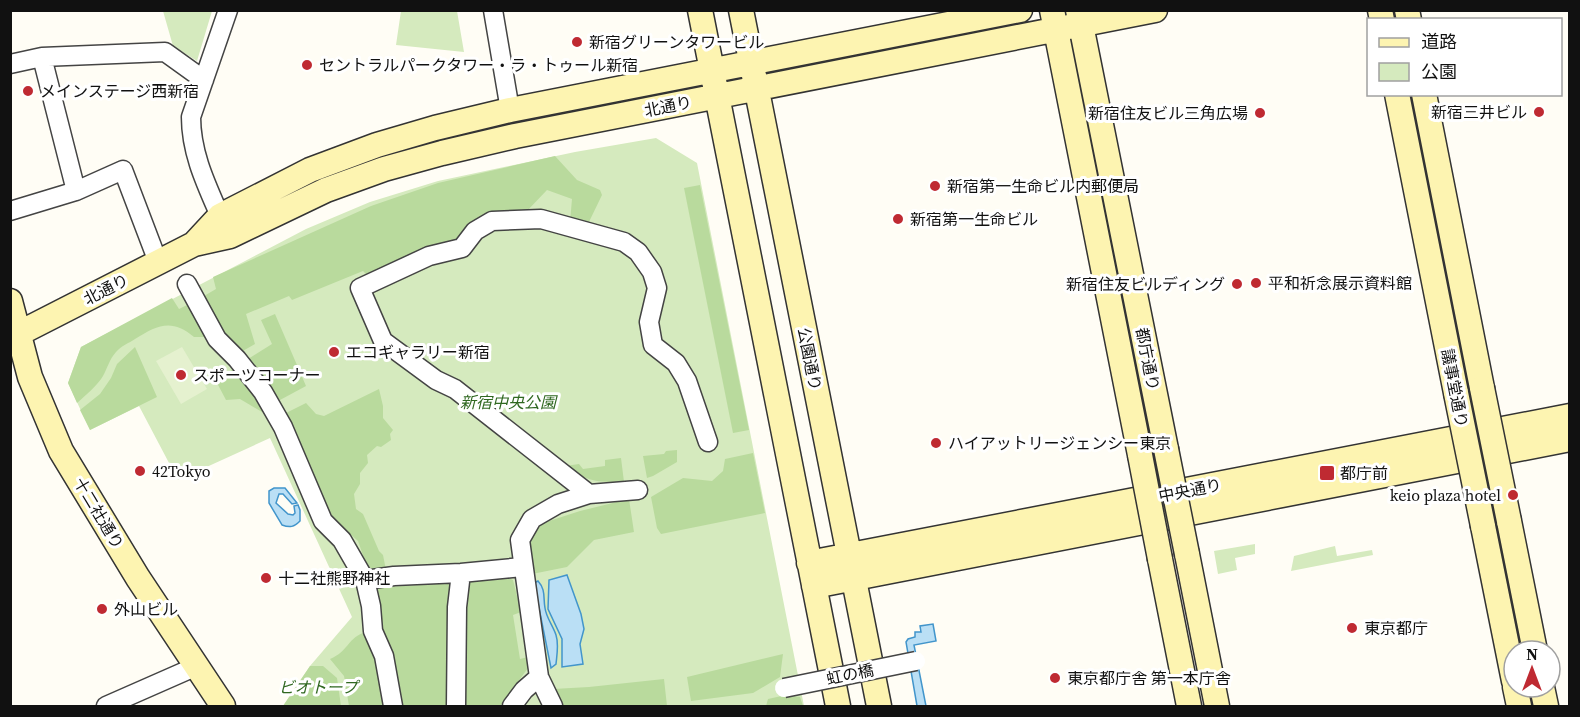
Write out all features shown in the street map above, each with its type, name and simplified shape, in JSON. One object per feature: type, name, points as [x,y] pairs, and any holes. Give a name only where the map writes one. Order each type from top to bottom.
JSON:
[{"type":"main road","points":[[700,10],[838,706]]},
{"type":"main road","name":"公園通り","points":[[741,10],[879,706]]},
{"type":"main road","name":"北通り","points":[[194,244],[220,216],[310,170],[377,145],[435,128],[510,110],[1020,10]]},
{"type":"main road","name":"北通り","points":[[15,336],[194,244],[230,236],[326,190],[384,169],[515,136],[757,88],[1054,20],[1155,10]]},
{"type":"main road","name":"都庁通り","points":[[1080,18],[1217,706]]},
{"type":"main road","name":"都庁通り","points":[[1054,20],[1189,706]]},
{"type":"main road","name":"議事堂通り","points":[[1397,96],[1506,639]]},
{"type":"main road","name":"議事堂通り","points":[[1424,96],[1533,639]]},
{"type":"main road","name":"十二社通り","points":[[10,301],[15,336],[61,451],[138,578],[223,706]]},
{"type":"main road","name":"中央通り","points":[[812,574],[1569,416]]},
{"type":"main road","name":"中央通り","points":[[852,566],[1569,439]]},
{"type":"street","points":[[220,216],[200,171],[192,134],[192,117],[228,10]]},
{"type":"street","points":[[494,10],[510,110]]},
{"type":"street","points":[[10,64],[42,57],[165,52],[204,80]]},
{"type":"street","points":[[42,57],[76,191]]},
{"type":"street","points":[[10,211],[76,191],[123,170],[158,262]]},
{"type":"street","points":[[589,494],[455,389],[436,380],[383,341],[360,288],[429,256],[462,248],[475,231],[492,221],[542,219],[624,242],[638,252],[652,272],[657,288],[649,322],[653,345],[676,363],[687,381],[708,442]]},
{"type":"street","points":[[187,284],[217,339],[237,359],[263,392],[283,427],[323,521],[342,540],[365,580],[371,606],[373,631],[384,656],[393,706]]},
{"type":"street","points":[[553,706],[539,677],[520,540],[532,519],[558,504],[589,494],[638,490]]},
{"type":"street","points":[[365,580],[522,567]]},
{"type":"street","points":[[456,706],[457,607],[461,573]]},
{"type":"street","name":"虹の橋","points":[[784,688],[916,661]]},
{"type":"street","points":[[106,706],[197,666]]},
{"type":"street","points":[[512,706],[524,690],[539,677]]},
{"type":"green space","points":[[163,11],[212,11],[197,61],[173,46]]},
{"type":"green space","points":[[401,11],[457,11],[464,52],[396,45]]},
{"type":"green space","name":"新宿中央公園","points":[[656,138],[697,163],[804,706],[283,706],[310,666],[352,617],[270,438],[178,480],[139,406],[90,430],[68,383],[81,347],[306,229],[370,202],[438,181],[575,152]]},
{"type":"green space","points":[[555,156],[577,180],[600,190],[602,195],[587,226],[570,222],[572,199],[547,190],[526,212],[455,242],[368,276],[363,271],[292,300],[289,296],[246,314],[255,344],[241,352],[225,335],[204,296],[216,289],[213,277],[371,206],[438,183]]},
{"type":"green space","points":[[700,185],[749,430],[733,433],[684,188]]},
{"type":"green space","points":[[172,298],[179,309],[189,304],[207,332],[204,337],[194,337],[179,327],[164,326],[150,330],[118,350],[101,380],[77,403],[68,383],[81,347]]},
{"type":"green space","points":[[275,314],[306,386],[280,400],[248,359],[272,344],[261,320]]},
{"type":"green space","points":[[135,347],[157,397],[90,430],[80,410],[100,394],[117,364]]},
{"type":"green space","name":"スポーツコーナー","points":[[182,347],[207,389],[181,404],[156,361]]},
{"type":"green space","points":[[235,368],[267,412],[262,412],[240,399],[226,400],[216,381]]},
{"type":"green space","points":[[379,389],[383,418],[393,430],[390,434],[391,440],[381,447],[377,446],[367,455],[368,463],[360,473],[360,484],[354,494],[356,509],[363,514],[379,551],[383,555],[386,570],[371,571],[358,541],[329,515],[321,491],[306,463],[289,419],[284,414],[306,403],[316,414],[324,416]]},
{"type":"green space","points":[[677,450],[677,462],[647,478],[643,456]]},
{"type":"green space","points":[[753,453],[765,513],[661,534],[657,528],[651,497],[683,478],[712,481],[723,471],[725,459]]},
{"type":"green space","points":[[621,458],[624,482],[593,480],[565,466],[579,464],[583,469],[605,466],[605,460]]},
{"type":"green space","points":[[629,499],[634,532],[594,540],[567,567],[532,574],[528,544],[531,535],[543,523]]},
{"type":"green space","points":[[1255,544],[1255,554],[1235,558],[1237,570],[1218,574],[1214,551]]},
{"type":"green space","points":[[1335,546],[1337,556],[1372,550],[1373,555],[1291,571],[1294,556]]},
{"type":"green space","points":[[505,576],[513,580],[521,612],[513,615],[520,659],[528,657],[528,668],[500,706],[464,706],[466,594],[470,580]]},
{"type":"green space","points":[[451,580],[447,633],[448,706],[400,706],[396,672],[388,646],[379,629],[373,588],[421,585]]},
{"type":"green space","points":[[363,633],[376,659],[384,706],[349,706],[344,676],[330,659],[341,653],[353,639]]},
{"type":"green space","points":[[783,654],[780,677],[753,693],[691,701],[687,677]]},
{"type":"green space","name":"ビオトープ","points":[[310,666],[323,666],[337,678],[341,706],[283,706]]},
{"type":"green space","points":[[664,679],[667,706],[562,706],[555,699],[553,689],[589,687]]},
{"type":"green space","points":[[786,695],[800,697],[803,706],[766,706],[768,699]]},
{"type":"water","points":[[274,488],[285,488],[297,503],[292,504],[283,494],[279,494],[276,503],[288,514],[293,515],[294,506],[298,505],[300,521],[296,525],[290,527],[282,525],[269,503],[269,491]]},
{"type":"water","points":[[567,575],[584,629],[580,644],[583,664],[562,667],[562,639],[548,609],[549,580]]},
{"type":"water","points":[[538,581],[543,591],[547,615],[557,638],[556,664],[551,668],[534,583]]},
{"type":"water","points":[[933,624],[936,641],[914,645],[926,706],[917,706],[906,642],[915,637],[915,632],[921,632],[920,626]]},
{"type":"place","name":"新宿グリーンタワービル","points":[[577,42]]},
{"type":"place","name":"セントラルパークタワー・ラ・トゥール新宿","points":[[307,65]]},
{"type":"place","name":"メインステージ西新宿","points":[[28,91]]},
{"type":"place","name":"新宿三井ビル","points":[[1539,112]]},
{"type":"place","name":"新宿住友ビル三角広場","points":[[1260,113]]},
{"type":"place","name":"新宿第一生命ビル内郵便局","points":[[935,186]]},
{"type":"place","name":"新宿第一生命ビル","points":[[898,219]]},
{"type":"place","name":"平和祈念展示資料館","points":[[1256,283]]},
{"type":"place","name":"新宿住友ビルディング","points":[[1237,284]]},
{"type":"place","name":"エコギャラリー新宿","points":[[334,352]]},
{"type":"place","name":"スポーツコーナー","points":[[181,375]]},
{"type":"place","name":"ハイアットリージェンシー東京","points":[[936,443]]},
{"type":"place","name":"42Tokyo","points":[[140,471]]},
{"type":"place","name":"都庁前","points":[[1327,473]]},
{"type":"place","name":"keio plaza hotel","points":[[1513,495]]},
{"type":"place","name":"十二社熊野神社","points":[[266,578]]},
{"type":"place","name":"外山ビル","points":[[102,609]]},
{"type":"place","name":"東京都庁","points":[[1352,628]]},
{"type":"place","name":"東京都庁舎 第一本庁舎","points":[[1055,678]]}]
